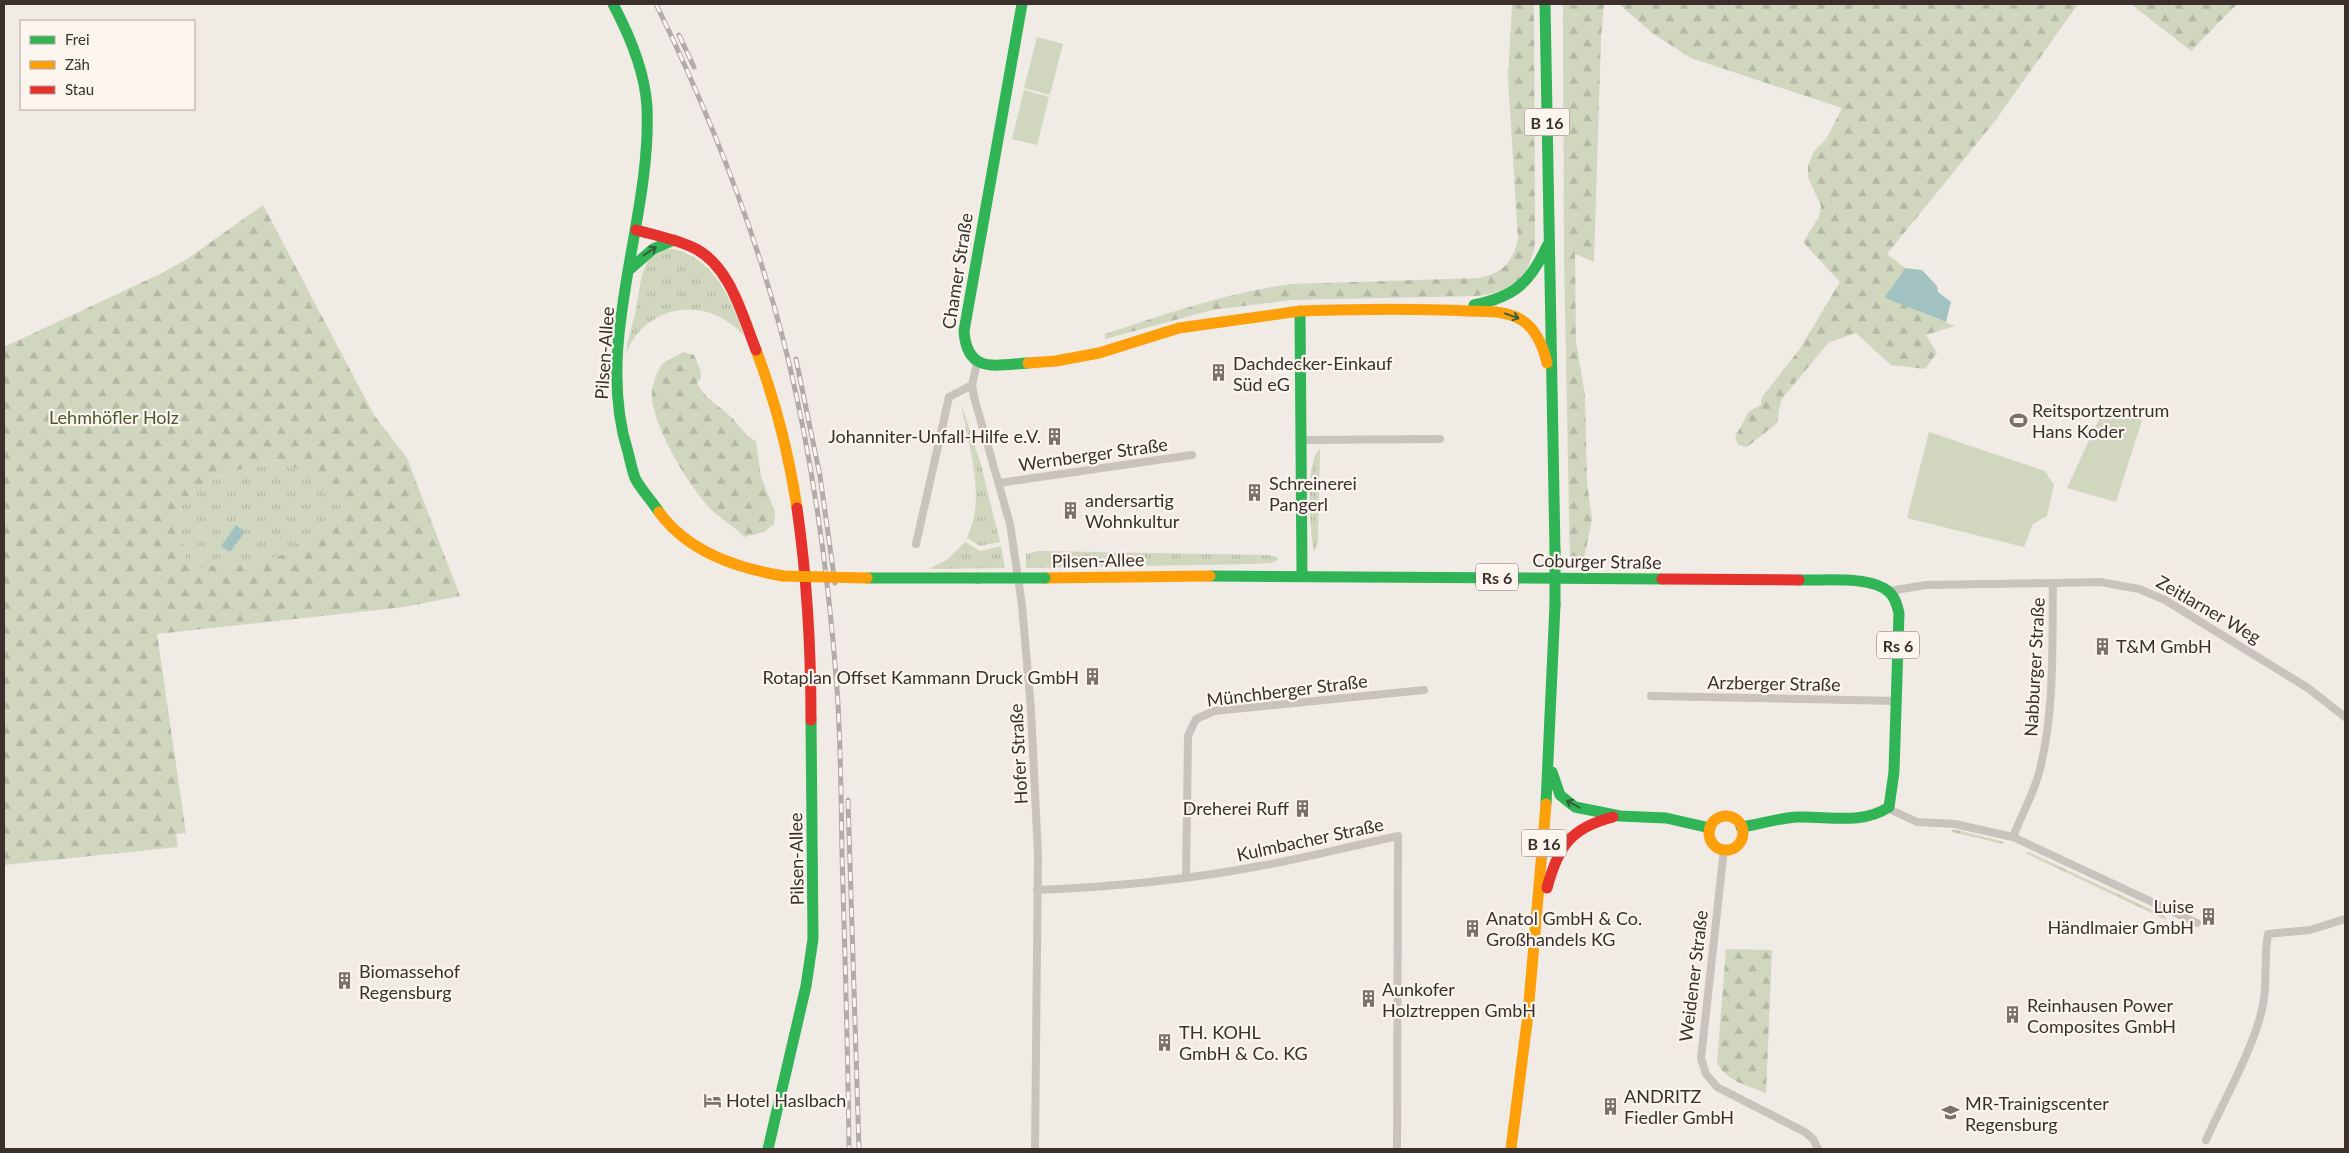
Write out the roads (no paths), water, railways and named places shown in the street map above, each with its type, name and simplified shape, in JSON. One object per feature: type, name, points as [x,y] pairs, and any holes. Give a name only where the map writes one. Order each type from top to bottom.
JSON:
[{"type":"main road","name":"Pilsen-Allee","points":[[613,4],[637,56],[647,107],[646,161],[617,369],[616,407],[626,453],[634,476],[659,514],[689,542],[722,561],[756,572],[783,576],[1045,578],[1302,575]]},
{"type":"main road","name":"Chamer Straße","points":[[977,363],[966,351],[964,331],[1022,4]]},
{"type":"main road","name":"B 16","points":[[1511,1149],[1538,925],[1550,761],[1555,605],[1545,4]]},
{"type":"main road","name":"Pilsen-Allee","points":[[636,230],[674,240],[705,254],[723,275],[757,354],[776,414],[799,517],[810,640],[814,905],[811,961],[768,1149]]},
{"type":"main road","points":[[630,269],[653,249],[674,240]]},
{"type":"main road","name":"B 16","points":[[1446,309],[1491,303],[1511,295],[1532,276],[1550,240]]},
{"type":"main road","points":[[977,363],[1020,365],[1056,361],[1099,353],[1180,328],[1300,311],[1446,309]]},
{"type":"main road","name":"B 16","points":[[1446,309],[1501,313],[1513,316],[1531,327],[1545,354],[1552,388]]},
{"type":"main road","points":[[1300,311],[1302,575]]},
{"type":"main road","name":"Coburger Straße","points":[[1302,575],[1860,581],[1878,585],[1889,591]]},
{"type":"main road","name":"Rs 6","points":[[1887,808],[1892,800],[1894,772],[1899,613],[1895,599],[1889,591]]},
{"type":"main road","name":"B 16","points":[[1550,761],[1555,785],[1566,801],[1588,811],[1620,816]]},
{"type":"main road","points":[[1741,827],[1796,817],[1860,818],[1877,815],[1887,808]]},
{"type":"main road","points":[[1620,816],[1666,818],[1710,828]]},
{"type":"main road","name":"B 16","points":[[1538,925],[1553,863],[1568,838],[1592,822],[1620,816]]},
{"type":"main road","points":[[1726,816],[1735,819],[1741,827],[1740,841],[1734,848],[1724,850],[1711,842],[1710,828],[1716,819],[1726,816]]},
{"type":"street","name":"Hofer Straße","points":[[977,363],[972,385],[1010,524],[1018,577],[1031,710],[1038,855],[1036,890],[1035,1149]]},
{"type":"street","points":[[916,544],[950,397],[972,385]]},
{"type":"street","points":[[1302,440],[1440,439]]},
{"type":"street","name":"Wernberger Straße","points":[[999,483],[1192,455]]},
{"type":"street","name":"Nabburger Straße","points":[[2012,837],[2038,776],[2045,747],[2051,672],[2053,583]]},
{"type":"street","name":"Zeitlarner Weg","points":[[1889,591],[1926,585],[2120,584],[2153,594],[2308,688],[2328,701],[2345,717]]},
{"type":"street","name":"Münchberger Straße","points":[[1186,878],[1188,736],[1196,719],[1214,711],[1424,690]]},
{"type":"street","name":"Arzberger Straße","points":[[1651,696],[1897,701]]},
{"type":"street","points":[[1887,808],[1918,822],[1955,824],[2012,837],[2196,923]]},
{"type":"street","name":"Kulmbacher Straße","points":[[1036,890],[1103,888],[1186,878],[1268,865],[1398,836],[1397,1149]]},
{"type":"street","name":"Weidener Straße","points":[[1724,850],[1701,1058],[1706,1074],[1717,1087],[1730,1095],[1805,1132],[1813,1139],[1818,1149]]},
{"type":"street","points":[[2206,1140],[2254,1036],[2261,1016],[2264,1000],[2268,934],[2310,930],[2345,919]]},
{"type":"water","points":[[1905,268],[1922,270],[1937,286],[1938,292],[1951,302],[1946,322],[1885,298]]},
{"type":"water","points":[[236,525],[245,532],[230,552],[221,546]]},
{"type":"railway","points":[[656,4],[715,135],[763,270],[789,363],[813,484],[830,607],[838,710],[849,1149]]},
{"type":"railway","points":[[679,35],[694,67]]},
{"type":"railway","points":[[796,359],[820,476],[835,583]]},
{"type":"railway","points":[[848,800],[859,1149]]},
{"type":"place","name":"Dachdecker-Einkauf Süd eG","points":[[1219,373]]},
{"type":"place","name":"Reitsportzentrum Hans Koder","points":[[2018,420]]},
{"type":"place","name":"Johanniter-Unfall-Hilfe e.V.","points":[[1055,436]]},
{"type":"place","name":"Schreinerei Pangerl","points":[[1255,493]]},
{"type":"place","name":"andersartig Wohnkultur","points":[[1071,510]]},
{"type":"place","name":"T&M GmbH","points":[[2102,646]]},
{"type":"place","name":"Rotaplan Offset Kammann Druck GmbH","points":[[1093,677]]},
{"type":"place","name":"Dreherei Ruff","points":[[1303,808]]},
{"type":"place","name":"Luise Händlmaier GmbH","points":[[2208,916]]},
{"type":"place","name":"Anatol GmbH & Co. Großhandels KG","points":[[1472,928]]},
{"type":"place","name":"Biomassehof Regensburg","points":[[345,981]]},
{"type":"place","name":"Aunkofer Holztreppen GmbH","points":[[1368,999]]},
{"type":"place","name":"Reinhausen Power Composites GmbH","points":[[2013,1015]]},
{"type":"place","name":"TH. KOHL GmbH & Co. KG","points":[[1165,1042]]},
{"type":"place","name":"Hotel Haslbach","points":[[712,1100]]},
{"type":"place","name":"ANDRITZ Fiedler GmbH","points":[[1610,1106]]},
{"type":"place","name":"MR-Trainigscenter Regensburg","points":[[1951,1113]]},
{"type":"park label","name":"Lehmhöfler Holz","points":[[114,417]]}]
